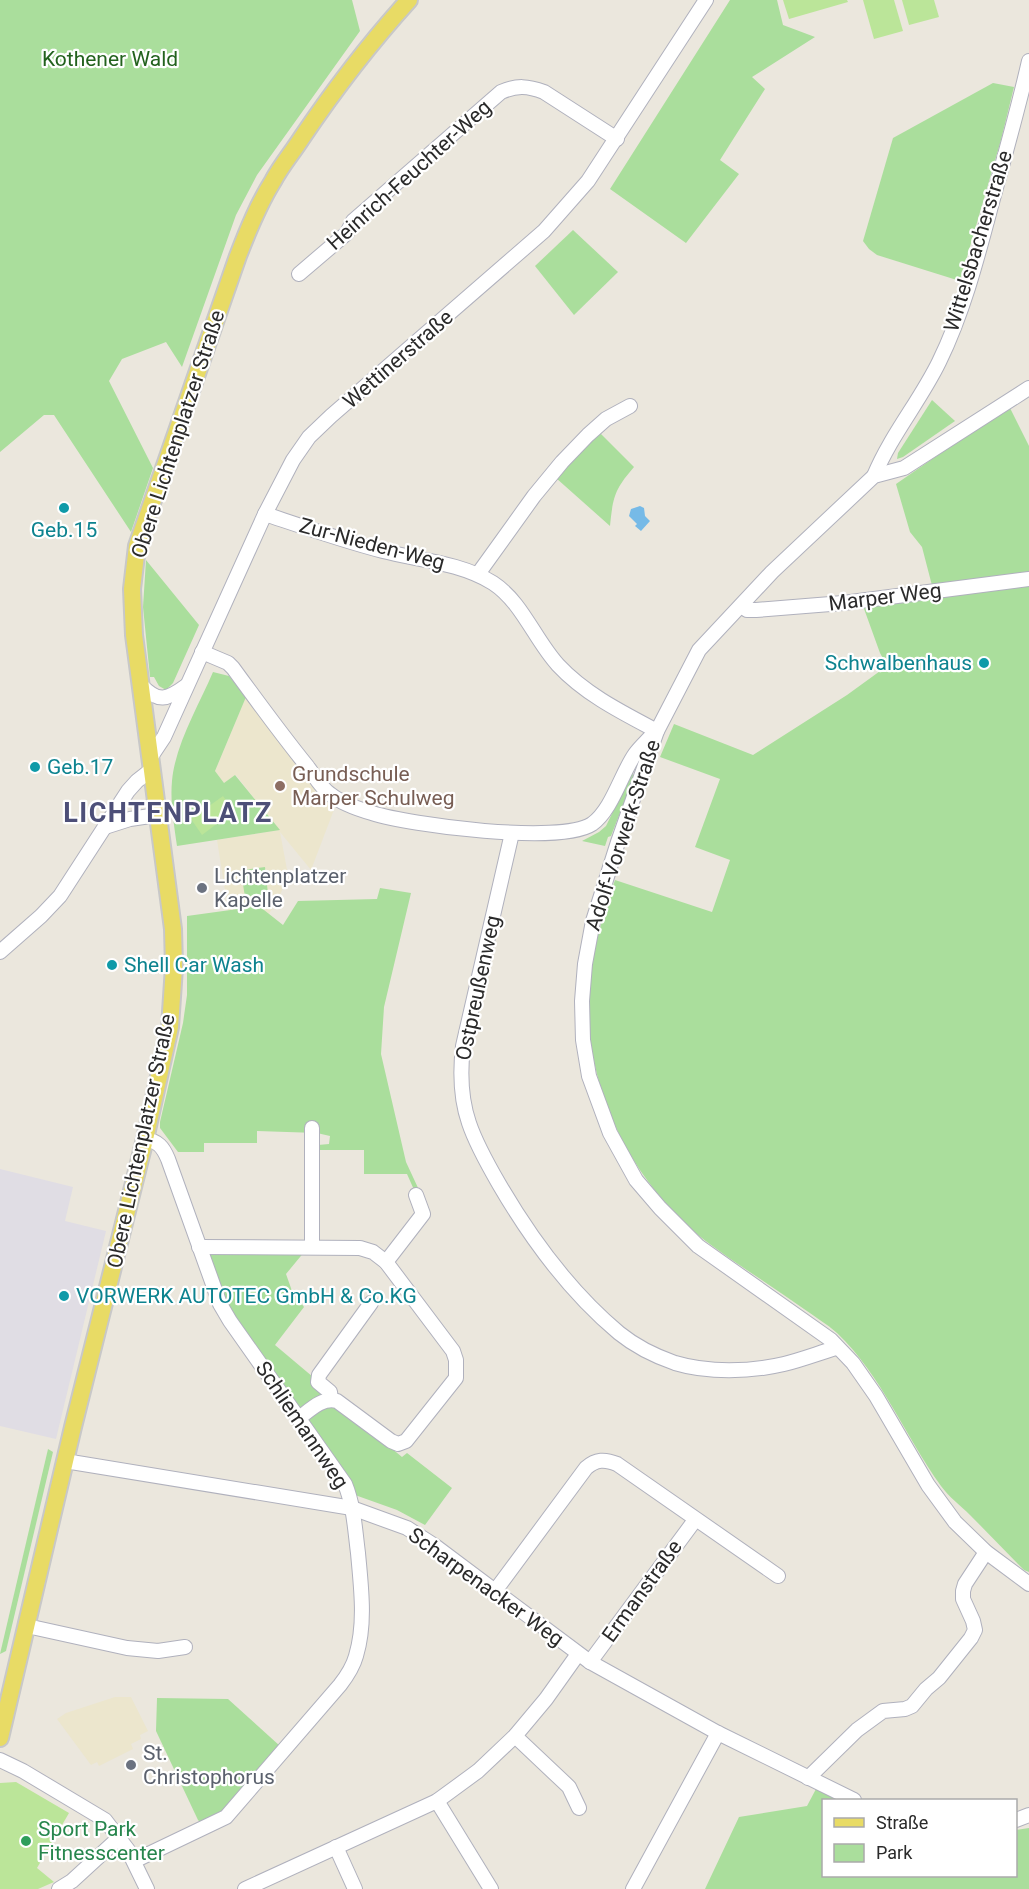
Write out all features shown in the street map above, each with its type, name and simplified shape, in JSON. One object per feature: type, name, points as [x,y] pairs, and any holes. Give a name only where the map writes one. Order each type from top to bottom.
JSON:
[{"type":"main road","name":"Obere Lichtenplatzer Straße","points":[[0,1738],[170,1027],[174,968],[173,929],[134,634],[132,589],[137,546],[253,218],[279,171],[350,71],[409,0]]},
{"type":"street","name":"Wettinerstraße","points":[[0,952],[60,896],[128,791],[151,764],[265,514],[293,460],[309,437],[544,231],[588,181],[706,0]]},
{"type":"street","name":"Wittelsbacherstraße","points":[[874,476],[884,452],[916,404],[939,361],[955,324],[972,274],[1029,61]]},
{"type":"street","name":"Heinrich-Feuchter-Weg","points":[[299,274],[347,233],[353,220],[501,92],[521,86],[544,92],[617,139]]},
{"type":"street","name":"Adolf-Vorwerk-Straße","points":[[1029,388],[904,468],[874,476],[772,572],[699,650],[657,730],[618,842],[591,932],[582,1000],[584,1040],[590,1076],[610,1133],[636,1180],[698,1246],[831,1340],[852,1363],[876,1396],[928,1485],[955,1522],[986,1552],[1029,1584]]},
{"type":"street","points":[[478,574],[534,496],[562,462],[606,419],[630,406]]},
{"type":"street","name":"Zur-Nieden-Weg","points":[[265,514],[372,548],[478,574],[495,585],[511,600],[542,645],[576,682],[621,712],[657,730]]},
{"type":"street","name":"Marper Weg","points":[[741,606],[747,610],[756,610],[843,603],[1029,579]]},
{"type":"street","points":[[202,652],[228,663],[233,668],[280,733],[330,794],[356,807],[381,815],[441,826],[512,833],[581,829],[601,816],[635,754],[657,730]]},
{"type":"street","points":[[141,685],[148,693],[159,698],[173,695],[187,685]]},
{"type":"street","points":[[105,827],[130,819],[157,815]]},
{"type":"street","name":"Ostpreußenweg","points":[[512,833],[463,1046],[460,1072],[462,1096],[469,1123],[488,1166],[516,1213],[553,1265],[585,1300],[620,1334],[647,1352],[676,1363],[726,1370],[783,1364],[836,1348]]},
{"type":"street","points":[[312,1247],[317,1136]]},
{"type":"street","name":"Schliemannweg","points":[[134,1861],[226,1817],[340,1685],[351,1669],[357,1656],[362,1605],[352,1508],[345,1485],[220,1304],[163,1148],[154,1141],[145,1139]]},
{"type":"street","points":[[386,1262],[423,1214],[416,1195]]},
{"type":"street","points":[[200,1247],[360,1248],[373,1252],[386,1262],[450,1344],[456,1360],[456,1378],[406,1441],[398,1444],[391,1441],[338,1401],[331,1399],[320,1402],[298,1419]]},
{"type":"street","points":[[331,1399],[330,1392],[318,1382],[319,1375],[371,1303]]},
{"type":"street","points":[[495,1592],[586,1468],[592,1462],[600,1460],[617,1464],[778,1576]]},
{"type":"street","name":"Scharpenacker Weg","points":[[65,1461],[352,1508],[407,1528],[435,1546],[584,1658],[718,1733],[852,1799]]},
{"type":"street","name":"Ermanstraße","points":[[245,1889],[437,1801],[478,1771],[515,1737],[584,1658],[695,1520]]},
{"type":"street","points":[[808,1778],[857,1730],[883,1711],[912,1706],[939,1678],[971,1638],[975,1630],[963,1599],[963,1592],[965,1584],[986,1552]]},
{"type":"street","points":[[27,1626],[127,1648],[158,1651],[184,1647]]},
{"type":"street","points":[[633,1889],[718,1733]]},
{"type":"street","points":[[515,1737],[569,1787],[579,1808]]},
{"type":"street","points":[[0,1760],[23,1770],[105,1820],[120,1838],[134,1861],[147,1889]]},
{"type":"street","points":[[437,1801],[490,1889]]},
{"type":"street","points":[[59,1889],[72,1881],[120,1838]]},
{"type":"street","points":[[336,1847],[355,1889]]},
{"type":"shaded area","name":"Grundschule Marper Schulweg","points":[[246,697],[326,799],[335,807],[311,870],[280,832],[288,875],[269,914],[259,906],[228,910],[217,840],[279,830],[236,775],[224,783],[215,771]]},
{"type":"shaded area","name":"VORWERK AUTOTEC GmbH & Co.KG","points":[[0,1169],[73,1187],[65,1221],[106,1231],[56,1439],[0,1426]]},
{"type":"shaded area","points":[[115,1697],[131,1697],[148,1731],[140,1735],[141,1739],[131,1744],[133,1749],[99,1766],[97,1762],[91,1765],[57,1719],[66,1713]]},
{"type":"green space","name":"Kothener Wald","points":[[0,0],[352,0],[360,31],[257,175],[236,215],[182,367],[166,342],[122,359],[109,381],[153,468],[131,532],[54,415],[44,415],[0,452]]},
{"type":"green space","points":[[730,0],[777,0],[783,25],[815,37],[752,77],[765,89],[720,160],[739,174],[686,243],[610,189]]},
{"type":"green space","points":[[783,0],[847,0],[848,2],[789,19]]},
{"type":"green space","points":[[863,0],[894,0],[903,31],[874,39]]},
{"type":"green space","points":[[902,0],[934,0],[939,17],[909,25]]},
{"type":"green space","points":[[993,83],[1014,87],[960,281],[877,255],[863,241],[893,138]]},
{"type":"green space","points":[[573,230],[618,272],[574,315],[535,266]]},
{"type":"green space","points":[[932,400],[955,421],[897,459],[898,453]]},
{"type":"green space","points":[[1009,406],[1029,446],[1029,1572],[1024,1570],[944,1490],[880,1387],[853,1350],[837,1333],[711,1245],[686,1224],[644,1176],[612,1119],[601,1089],[593,1058],[588,1007],[594,952],[615,880],[712,912],[730,860],[695,847],[720,779],[660,757],[674,724],[753,755],[847,695],[887,666],[863,606],[935,597],[922,547],[910,532],[896,484]]},
{"type":"green space","points":[[600,433],[634,467],[616,493],[610,526],[556,478]]},
{"type":"green space","points":[[146,560],[199,625],[173,683],[166,690],[159,686],[154,677],[150,677],[143,607]]},
{"type":"green space","points":[[213,672],[229,676],[246,697],[215,771],[224,783],[235,775],[280,830],[177,846],[172,797],[174,767],[188,725]]},
{"type":"green space","points":[[633,774],[634,777],[605,846],[582,841],[606,826]]},
{"type":"green space","points":[[223,796],[234,811],[202,835],[191,819]]},
{"type":"green space","points":[[265,867],[268,894],[245,897],[243,870]]},
{"type":"green space","points":[[380,888],[411,893],[384,1007],[381,1054],[406,1162],[419,1190],[415,1192],[407,1174],[364,1174],[364,1150],[317,1150],[318,1145],[329,1144],[330,1136],[317,1133],[257,1131],[257,1143],[204,1143],[204,1152],[178,1152],[160,1128],[160,1122],[183,1023],[187,995],[187,916],[259,906],[283,925],[298,901],[377,899]]},
{"type":"green space","points":[[213,1251],[305,1251],[286,1274],[292,1291],[304,1307],[275,1345],[313,1377],[311,1381],[327,1394],[301,1412],[227,1307],[210,1257]]},
{"type":"green space","points":[[330,1405],[345,1410],[402,1457],[407,1453],[452,1488],[425,1525],[397,1510],[355,1495],[307,1420]]},
{"type":"green space","points":[[48,1449],[53,1452],[6,1651],[0,1654]]},
{"type":"green space","points":[[157,1698],[228,1699],[280,1746],[224,1811],[202,1824],[198,1820],[156,1731]]},
{"type":"green space","name":"Sport Park Fitnesscenter","points":[[16,1782],[69,1813],[37,1868],[54,1882],[38,1889],[0,1889],[0,1783]]},
{"type":"green space","points":[[816,1789],[841,1799],[822,1799],[822,1877],[1017,1877],[1017,1830],[1029,1828],[1029,1889],[705,1889],[739,1817],[807,1806]]},
{"type":"water","points":[[640,506],[644,508],[645,516],[650,521],[641,531],[629,516],[631,509]]},
{"type":"place","name":"Geb.15","points":[[64,508]]},
{"type":"place","name":"Schwalbenhaus","points":[[984,663]]},
{"type":"place","name":"Geb.17","points":[[35,767]]},
{"type":"place","name":"Grundschule Marper Schulweg","points":[[280,786]]},
{"type":"place","name":"Lichtenplatzer Kapelle","points":[[202,888]]},
{"type":"place","name":"Shell Car Wash","points":[[112,965]]},
{"type":"place","name":"VORWERK AUTOTEC GmbH & Co.KG","points":[[64,1296]]},
{"type":"place","name":"St. Christophorus","points":[[131,1765]]},
{"type":"place","name":"Sport Park Fitnesscenter","points":[[26,1841]]},
{"type":"district","name":"LICHTENPLATZ","points":[[168,813]]}]
